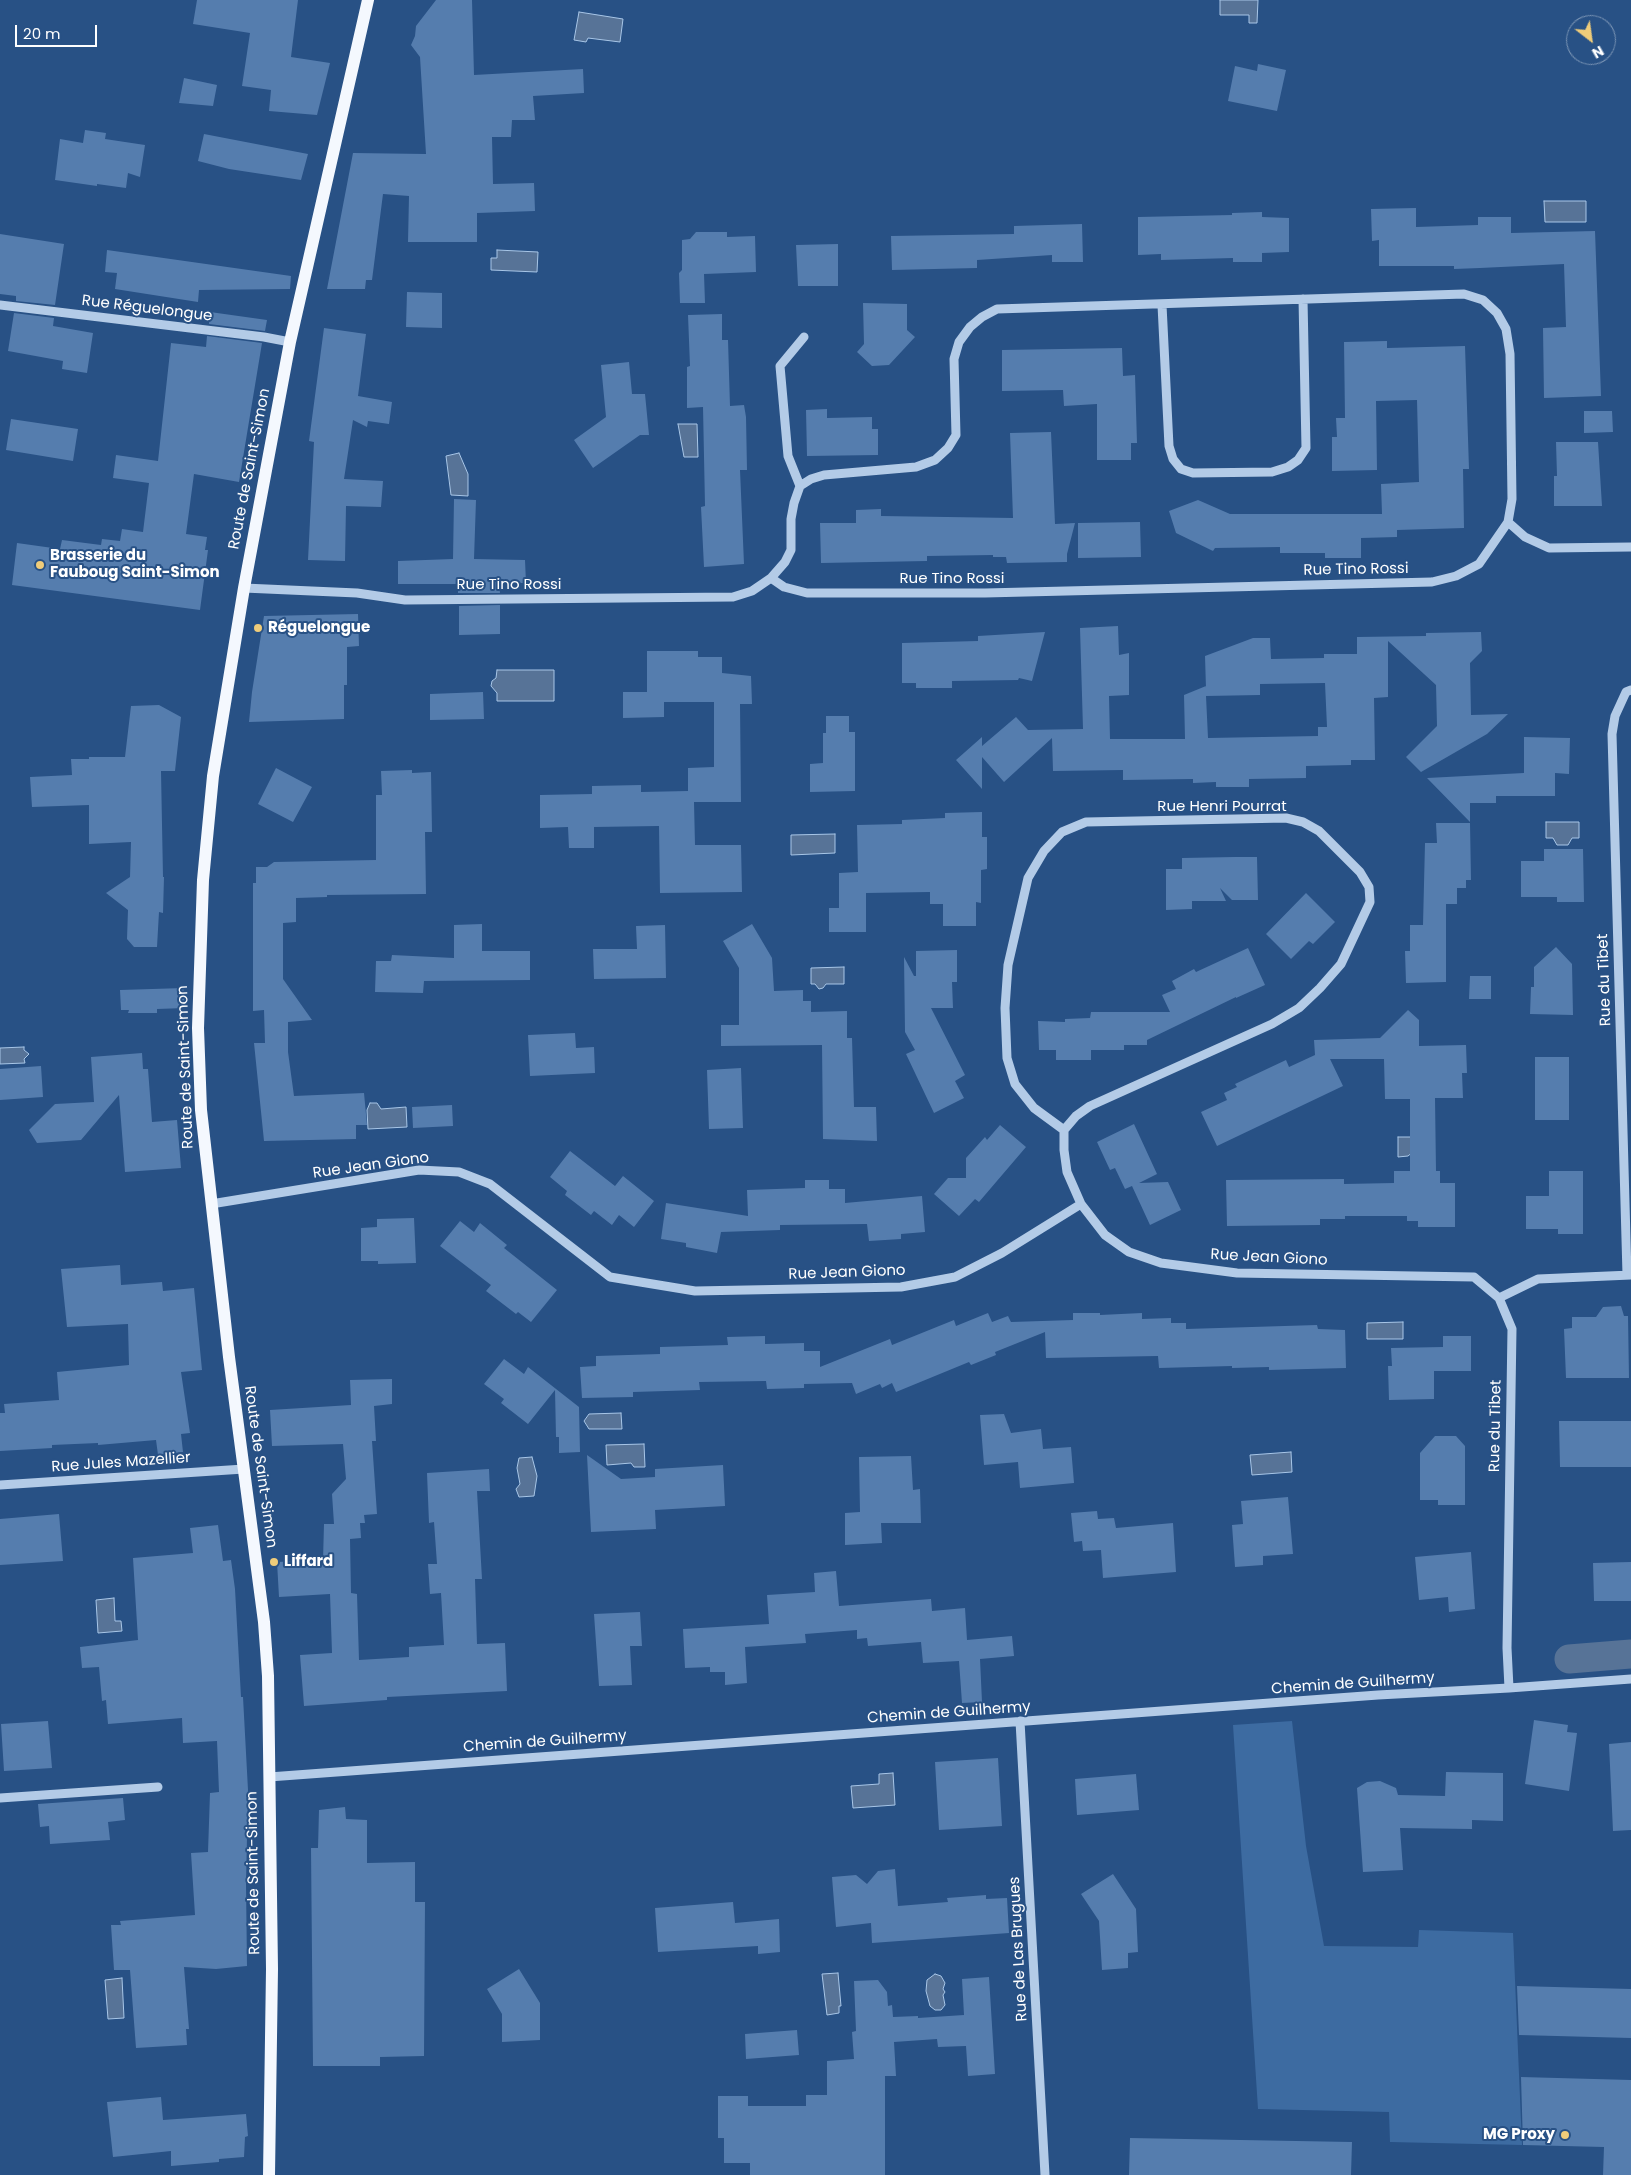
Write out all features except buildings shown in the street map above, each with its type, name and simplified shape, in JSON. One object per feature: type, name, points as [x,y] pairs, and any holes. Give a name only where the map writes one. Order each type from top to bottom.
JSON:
[{"type":"main road","name":"Route de Saint-Simon","points":[[269,2175],[272,1969],[268,1676],[264,1622],[211,1204],[201,1110],[198,1028],[203,880],[213,776],[244,588],[290,342],[368,0]]},
{"type":"street","name":"Rue Tino Rossi","points":[[244,588],[357,594],[405,600],[733,597],[752,591],[771,578],[785,562],[791,550],[791,519],[794,502],[800,486],[811,479],[824,475],[916,467],[934,460],[948,448],[956,435],[954,359],[959,342],[970,327],[982,317],[997,309],[1464,294],[1483,300],[1496,313],[1506,329],[1510,354],[1512,499],[1508,522],[1479,564],[1456,576],[1432,582],[984,593],[808,593],[784,587],[771,578]]},
{"type":"street","points":[[1162,305],[1169,446],[1174,459],[1181,469],[1193,473],[1272,472],[1288,467],[1298,460],[1306,448],[1303,299]]},
{"type":"street","name":"Rue Réguelongue","points":[[0,305],[264,337],[290,342]]},
{"type":"street","points":[[800,486],[788,456],[780,366],[804,337]]},
{"type":"street","points":[[1508,522],[1525,537],[1549,548],[1631,547]]},
{"type":"street","name":"Rue du Tibet","points":[[1509,1688],[1507,1648],[1512,1329],[1499,1298],[1538,1278],[1629,1275],[1612,734],[1615,716],[1626,692],[1631,690]]},
{"type":"street","name":"Rue Henri Pourrat","points":[[1286,818],[1303,822],[1319,831],[1360,872],[1369,887],[1370,902],[1341,964],[1336,970],[1298,1008],[1272,1024],[1090,1106],[1076,1116],[1064,1130],[1034,1108],[1015,1084],[1007,1058],[1006,1008],[1008,965],[1028,878],[1044,851],[1062,832],[1086,822],[1286,818]]},
{"type":"street","points":[[1064,1130],[1067,1172],[1081,1204]]},
{"type":"street","name":"Rue Jean Giono","points":[[211,1204],[419,1170],[459,1172],[490,1184],[610,1277],[695,1291],[901,1287],[955,1277],[1002,1253],[1081,1204],[1105,1235],[1129,1252],[1161,1263],[1237,1273],[1474,1277],[1499,1298]]},
{"type":"street","name":"Rue Jules Mazellier","points":[[0,1485],[244,1468]]},
{"type":"street","name":"Chemin de Guilhermy","points":[[269,1778],[313,1773],[1020,1721],[1631,1679]]},
{"type":"street","name":"Rue de Las Brugues","points":[[1020,1721],[1045,2175]]},
{"type":"street","points":[[0,1798],[158,1787]]},
{"type":"shaded area","points":[[1220,0],[1258,0],[1257,23],[1249,23],[1249,15],[1220,15]]},
{"type":"shaded area","points":[[579,12],[623,19],[620,42],[588,38],[586,42],[574,40]]},
{"type":"shaded area","points":[[1544,201],[1586,201],[1586,222],[1545,222]]},
{"type":"shaded area","points":[[497,250],[538,252],[537,272],[491,270],[491,258],[497,258]]},
{"type":"shaded area","points":[[678,424],[697,424],[698,457],[684,457]]},
{"type":"shaded area","points":[[459,453],[468,474],[468,496],[451,495],[446,456]]},
{"type":"shaded area","points":[[497,670],[554,670],[554,701],[497,701],[497,693],[491,686],[492,681],[496,678]]},
{"type":"shaded area","points":[[1546,822],[1579,822],[1579,838],[1572,838],[1568,845],[1557,845],[1553,838],[1546,838]]},
{"type":"shaded area","points":[[835,834],[835,853],[791,855],[791,835]]},
{"type":"shaded area","points":[[844,967],[844,984],[826,984],[823,988],[819,989],[815,984],[811,984],[811,968]]},
{"type":"shaded area","points":[[24,1047],[24,1050],[29,1054],[24,1059],[25,1063],[0,1064],[0,1048]]},
{"type":"shaded area","points":[[370,1103],[377,1103],[381,1109],[406,1107],[407,1127],[368,1129],[367,1110]]},
{"type":"shaded area","points":[[1398,1137],[1431,1137],[1408,1156],[1398,1157]]},
{"type":"shaded area","points":[[1403,1322],[1403,1339],[1367,1339],[1367,1323]]},
{"type":"shaded area","points":[[621,1413],[622,1429],[589,1429],[584,1421],[589,1414]]},
{"type":"shaded area","points":[[644,1444],[645,1467],[634,1467],[631,1463],[607,1465],[606,1445]]},
{"type":"shaded area","points":[[1291,1452],[1292,1472],[1252,1475],[1250,1455]]},
{"type":"shaded area","points":[[532,1457],[537,1476],[534,1496],[519,1497],[516,1489],[520,1484],[517,1468],[519,1458]]},
{"type":"shaded area","points":[[114,1598],[115,1621],[121,1621],[122,1631],[98,1633],[96,1600]]},
{"type":"shaded area","points":[[1292,1721],[1306,1846],[1324,1946],[1418,1947],[1419,1930],[1513,1933],[1522,2145],[1390,2142],[1389,2112],[1258,2109],[1233,1725]]},
{"type":"shaded area","points":[[893,1773],[895,1805],[853,1808],[851,1786],[879,1784],[879,1774]]},
{"type":"shaded area","points":[[838,1973],[841,2006],[839,2006],[839,2013],[827,2015],[822,1974]]},
{"type":"shaded area","points":[[935,1974],[941,1976],[945,1983],[943,1995],[945,2005],[941,2010],[935,2010],[930,2006],[926,1991],[927,1980]]},
{"type":"shaded area","points":[[122,1978],[124,2018],[108,2019],[105,1980]]},
{"type":"waterway","points":[[1569,1659],[1631,1654]]},
{"type":"place","name":"Brasserie du Fauboug Saint-Simon","points":[[40,565]]},
{"type":"place","name":"Réguelongue","points":[[258,628]]},
{"type":"place","name":"Liffard","points":[[274,1562]]},
{"type":"place","name":"MG Proxy","points":[[1565,2135]]}]
